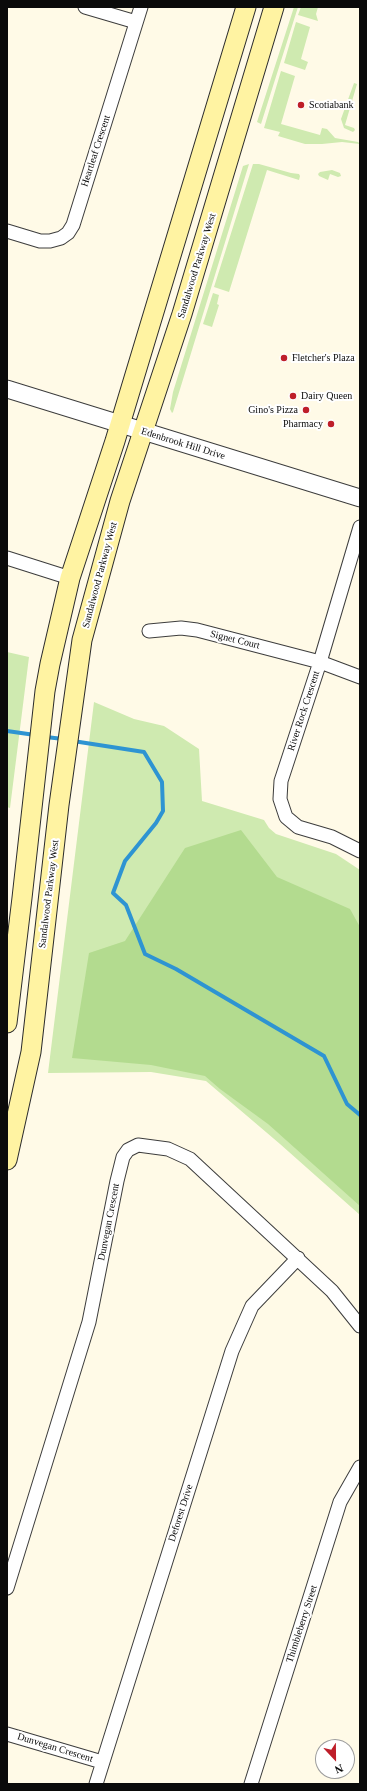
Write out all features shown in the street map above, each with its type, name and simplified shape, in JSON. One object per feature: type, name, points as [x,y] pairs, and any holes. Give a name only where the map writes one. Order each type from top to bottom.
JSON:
[{"type":"main road","points":[[7,1023],[45,692],[70,578],[120,424],[246,7]]},
{"type":"main road","name":"Sandalwood Parkway West","points":[[7,1160],[31,1052],[59,805],[82,640],[94,593],[142,431],[182,314],[274,7]]},
{"type":"street","points":[[85,7],[136,22]]},
{"type":"street","name":"Heartleaf Crescent","points":[[7,231],[40,241],[61,238],[70,229],[141,7]]},
{"type":"street","name":"Edenbrook Hill Drive","points":[[7,389],[360,498]]},
{"type":"street","name":"River Rock Crescent","points":[[360,527],[320,662],[282,781],[280,799],[286,817],[298,827],[332,837],[360,851]]},
{"type":"street","points":[[7,558],[70,578]]},
{"type":"street","name":"Signet Court","points":[[149,630],[181,628],[197,630],[320,662],[360,677]]},
{"type":"street","name":"Dunvegan Crescent","points":[[7,1588],[89,1322],[117,1181],[123,1157],[128,1150],[138,1145],[168,1149],[190,1159],[332,1291],[360,1326]]},
{"type":"street","name":"Deforest Drive","points":[[96,1784],[232,1351],[252,1306],[298,1258]]},
{"type":"street","name":"Thimbleberry Street","points":[[251,1784],[340,1502],[360,1467]]},
{"type":"street","name":"Dunvegan Crescent","points":[[7,1734],[102,1762]]},
{"type":"green space","points":[[294,7],[298,7],[261,124],[257,122]]},
{"type":"green space","points":[[301,7],[318,7],[316,14],[318,21],[298,15]]},
{"type":"green space","points":[[296,22],[310,27],[301,59],[308,62],[305,70],[284,63]]},
{"type":"green space","points":[[281,71],[295,76],[281,124],[320,135],[322,128],[327,129],[335,138],[358,142],[360,144],[342,142],[305,144],[278,136],[280,132],[264,128]]},
{"type":"green space","points":[[354,83],[357,84],[345,125],[354,128],[355,130],[353,132],[344,128],[341,119]]},
{"type":"green space","points":[[249,164],[172,413],[170,409],[173,392],[243,166]]},
{"type":"green space","points":[[253,164],[259,164],[299,174],[300,176],[299,180],[267,170],[229,292],[214,287]]},
{"type":"green space","points":[[332,170],[340,173],[341,176],[338,177],[330,174],[328,180],[319,176],[318,174],[320,172]]},
{"type":"green space","points":[[213,293],[219,295],[217,304],[219,305],[212,327],[203,324]]},
{"type":"green space","points":[[7,652],[29,657],[10,808],[7,807]]},
{"type":"green space","points":[[94,702],[134,719],[164,726],[199,749],[202,801],[264,820],[269,828],[276,834],[336,854],[360,870],[360,1215],[206,1081],[151,1072],[48,1073]]},
{"type":"green space","points":[[241,830],[277,877],[350,909],[360,927],[360,1206],[268,1124],[220,1089],[205,1076],[151,1065],[72,1058],[89,953],[125,941],[185,848]]},
{"type":"waterway","points":[[7,731],[35,735]]},
{"type":"waterway","points":[[46,737],[63,739]]},
{"type":"waterway","points":[[73,741],[144,752],[162,782],[163,811],[156,823],[125,861],[113,893],[126,905],[145,954],[176,969],[324,1056],[347,1104],[360,1115]]},
{"type":"place","name":"Scotiabank","points":[[301,105]]},
{"type":"place","name":"Fletcher's Plaza","points":[[284,358]]},
{"type":"place","name":"Dairy Queen","points":[[293,396]]},
{"type":"place","name":"Gino's Pizza","points":[[306,410]]},
{"type":"place","name":"Pharmacy","points":[[331,424]]}]
